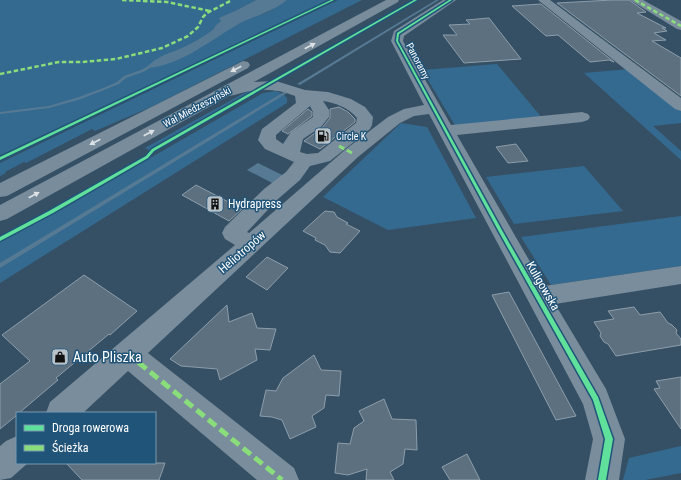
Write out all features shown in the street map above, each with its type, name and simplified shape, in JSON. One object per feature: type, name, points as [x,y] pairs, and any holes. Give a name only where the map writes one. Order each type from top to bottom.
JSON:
[{"type":"main road","points":[[314,29],[370,0]]},
{"type":"main road","name":"Wał Miedzeszyński","points":[[0,214],[394,0]]},
{"type":"main road","name":"Wał Miedzeszyński","points":[[0,191],[257,58]]},
{"type":"street","name":"Panoramy","points":[[433,109],[397,41],[397,36],[403,30],[451,0]]},
{"type":"street","points":[[543,0],[681,106]]},
{"type":"street","points":[[635,0],[681,26]]},
{"type":"street","points":[[275,65],[274,77],[280,85]]},
{"type":"street","points":[[223,93],[259,84],[280,85],[302,94],[315,102],[322,114],[320,119],[297,135],[292,142],[298,157],[293,176],[272,194],[233,233],[250,245]]},
{"type":"street","points":[[302,94],[331,98],[355,106],[361,110],[365,117],[364,125],[324,157],[315,160],[298,157],[271,145],[267,140],[268,133],[304,104],[302,94]]},
{"type":"street","name":"Kuligowska","points":[[433,109],[596,399],[609,439],[602,480]]},
{"type":"street","name":"Heliotropów","points":[[61,412],[352,153],[394,120],[410,112],[433,109]]},
{"type":"street","points":[[290,115],[312,126]]},
{"type":"street","points":[[290,115],[297,135]]},
{"type":"street","points":[[445,130],[582,117]]},
{"type":"street","points":[[538,297],[681,275]]},
{"type":"street","points":[[127,353],[282,480]]},
{"type":"street","points":[[0,467],[16,453]]},
{"type":"shaded area","points":[[0,0],[256,0],[235,11],[244,18],[266,13],[287,0],[330,0],[0,156]]},
{"type":"shaded area","points":[[256,0],[287,0],[270,10],[240,23],[183,58],[171,63],[146,68],[154,60],[200,39],[214,29],[215,26],[221,21],[219,18]]},
{"type":"shaded area","points":[[338,0],[362,0],[151,107],[95,131],[92,129],[26,163],[24,162],[0,176],[0,163]]},
{"type":"shaded area","points":[[497,64],[543,119],[456,127],[422,70]]},
{"type":"shaded area","points":[[630,69],[681,111],[681,123],[653,126],[681,151],[681,160],[584,73]]},
{"type":"shaded area","points":[[259,88],[149,150],[145,148],[244,93]]},
{"type":"shaded area","points":[[276,91],[283,94],[287,98],[287,103],[0,283],[0,242],[53,214],[263,93]]},
{"type":"shaded area","points":[[401,123],[427,127],[476,218],[388,230],[323,197]]},
{"type":"shaded area","points":[[258,163],[286,177],[276,185],[247,170]]},
{"type":"shaded area","points":[[584,166],[623,211],[514,224],[486,177]]},
{"type":"shaded area","points":[[681,216],[681,266],[551,285],[521,237]]},
{"type":"shaded area","points":[[681,446],[681,473],[645,480],[623,480],[629,458]]},
{"type":"building","points":[[629,0],[646,12],[637,13],[666,28],[662,28],[667,31],[654,33],[666,40],[652,41],[681,58],[681,96],[557,3]]},
{"type":"building","points":[[541,4],[614,62],[609,60],[590,62],[558,35],[546,36],[512,6]]},
{"type":"building","points":[[489,18],[521,59],[464,63],[443,35],[457,35],[449,25],[470,24],[466,20]]},
{"type":"building","points":[[339,107],[348,112],[355,119],[355,122],[320,149],[304,141],[322,128],[330,118],[330,109]]},
{"type":"building","points":[[308,109],[312,112],[312,116],[288,134],[282,131]]},
{"type":"building","points":[[516,144],[528,161],[508,163],[496,147]]},
{"type":"building","name":"Hydrapress","points":[[196,185],[242,209],[229,221],[182,195]]},
{"type":"building","points":[[325,211],[334,212],[337,217],[348,223],[346,224],[360,231],[340,253],[330,252],[325,245],[315,240],[316,238],[303,231]]},
{"type":"building","points":[[267,257],[288,268],[267,290],[246,277]]},
{"type":"building","points":[[84,275],[137,311],[110,335],[109,334],[56,378],[58,380],[20,412],[16,412],[16,416],[0,429],[0,384],[30,361],[2,335]]},
{"type":"building","points":[[509,292],[576,416],[556,420],[492,295]]},
{"type":"building","points":[[227,305],[229,322],[252,313],[257,328],[276,329],[270,350],[255,349],[257,360],[220,380],[217,369],[181,366],[170,359]]},
{"type":"building","points":[[634,307],[640,315],[660,312],[668,323],[677,330],[676,333],[681,339],[681,345],[616,356],[608,344],[604,342],[600,336],[601,333],[594,322],[614,319],[608,311]]},
{"type":"building","points":[[314,355],[321,370],[341,371],[339,396],[326,395],[324,408],[312,416],[316,427],[290,439],[282,420],[260,416],[266,390],[276,391],[283,378]]},
{"type":"building","points":[[681,377],[681,429],[654,389],[660,388],[656,381]]},
{"type":"building","points":[[384,399],[392,419],[416,420],[417,450],[405,449],[403,464],[390,472],[394,480],[366,480],[367,469],[348,475],[335,473],[338,443],[350,444],[354,428],[364,421],[359,411]]},
{"type":"building","points":[[467,454],[480,480],[450,480],[442,467]]},
{"type":"building","points":[[165,463],[159,480],[82,480],[67,464]]},
{"type":"waterway","points":[[299,84],[438,0]]},
{"type":"waterway","points":[[0,113],[49,107],[80,98],[107,88],[118,83],[125,77],[153,65]]},
{"type":"waterway","points":[[0,266],[285,93]]},
{"type":"marked path","points":[[122,0],[167,2],[210,11]]},
{"type":"marked path","points":[[0,74],[59,62],[82,62],[116,59],[162,48],[188,36],[198,27],[203,17],[207,13],[232,0]]},
{"type":"marked path","points":[[635,0],[681,26]]},
{"type":"marked path","points":[[339,146],[352,153]]},
{"type":"marked path","points":[[127,353],[282,480]]},
{"type":"cycle path","points":[[0,159],[333,0]]},
{"type":"cycle path","points":[[0,239],[51,212],[147,157],[153,150],[416,0]]},
{"type":"cycle path","points":[[451,0],[398,34],[397,41],[501,232],[596,399],[609,439],[602,480]]},
{"type":"place","name":"Circle K","points":[[323,136]]},
{"type":"place","name":"Hydrapress","points":[[215,204]]},
{"type":"place","name":"Auto Pliszka","points":[[60,357]]}]
